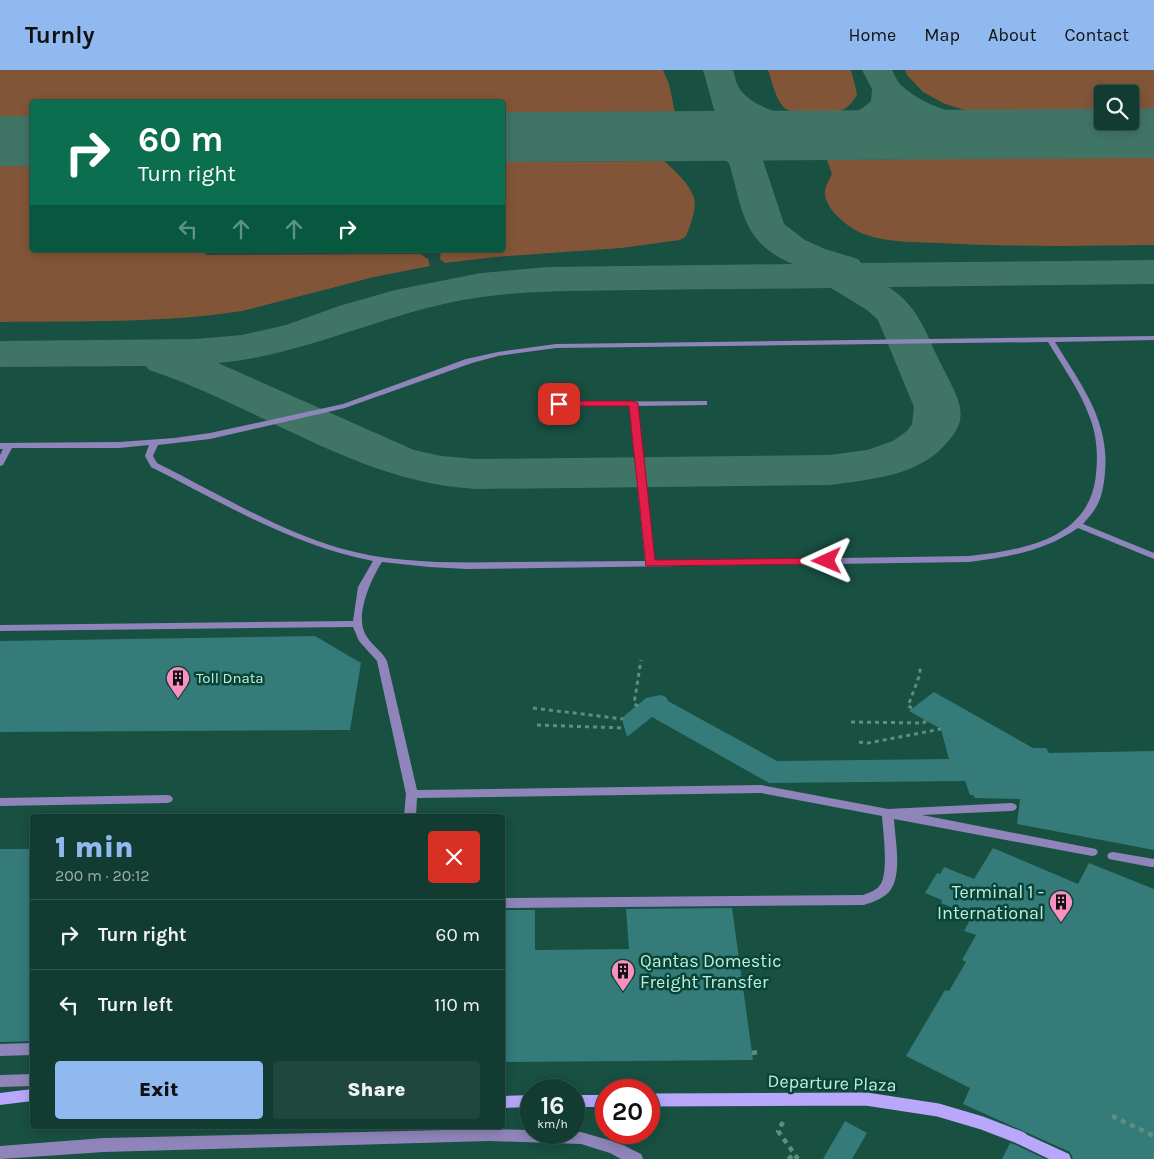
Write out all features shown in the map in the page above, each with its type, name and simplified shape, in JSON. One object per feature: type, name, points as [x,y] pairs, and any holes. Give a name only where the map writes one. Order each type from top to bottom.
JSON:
[{"type":"street","points":[[0,1099],[30,1095]]},
{"type":"street","name":"Departure Plaza","points":[[660,1100],[846,1099],[897,1103],[959,1116],[1003,1130],[1064,1159]]},
{"type":"street","points":[[505,1102],[520,1101]]},
{"type":"lane","points":[[0,463],[5,446],[154,444],[210,436],[303,416],[377,396],[470,361],[498,354],[556,346],[1154,338]]},
{"type":"lane","points":[[154,444],[149,456],[154,465],[300,538],[337,550],[408,563],[467,566],[976,559],[1035,547],[1065,534],[1078,525],[1093,507],[1101,489],[1100,437],[1092,410],[1050,339]]},
{"type":"lane","points":[[633,403],[650,563]]},
{"type":"lane","points":[[559,404],[704,403]]},
{"type":"lane","points":[[1078,525],[1154,556]]},
{"type":"lane","points":[[380,559],[364,584],[357,624],[361,638],[379,654],[382,661],[412,794],[410,814]]},
{"type":"lane","points":[[0,628],[357,624]]},
{"type":"lane","points":[[412,794],[742,788],[782,792],[1092,852]]},
{"type":"lane","points":[[0,802],[167,799]]},
{"type":"lane","points":[[888,813],[1011,807]]},
{"type":"lane","points":[[505,903],[864,900],[874,896],[887,885],[890,874],[888,813]]},
{"type":"lane","points":[[1112,856],[1151,863]]},
{"type":"lane","points":[[0,1050],[30,1049]]},
{"type":"lane","points":[[0,1082],[30,1080]]},
{"type":"lane","points":[[0,1153],[104,1145],[507,1136],[581,1138],[614,1148],[636,1159]]},
{"type":"path","points":[[638,706],[634,704],[641,660]]},
{"type":"path","points":[[912,708],[908,706],[920,674],[920,668]]},
{"type":"path","points":[[533,708],[623,719]]},
{"type":"path","points":[[851,722],[923,723],[926,720]]},
{"type":"path","points":[[537,726],[624,728]]},
{"type":"path","points":[[858,742],[868,743],[940,729]]},
{"type":"path","points":[[752,1052],[759,1052]]},
{"type":"path","points":[[1112,1116],[1154,1136]]},
{"type":"path","points":[[783,1122],[778,1131],[796,1157],[788,1159]]},
{"type":"shaded area","points":[[0,70],[663,70],[669,84],[675,113],[505,114],[505,100],[30,100],[30,117],[0,118]]},
{"type":"shaded area","points":[[768,70],[851,70],[857,94],[849,105],[837,112],[811,113],[790,111],[780,102]]},
{"type":"shaded area","points":[[905,70],[1154,70],[1154,110],[1139,110],[1139,85],[1094,85],[1094,110],[968,111],[945,104],[923,92],[907,75]]},
{"type":"shaded area","points":[[1154,156],[1154,245],[1020,246],[892,241],[873,237],[852,228],[840,219],[830,207],[825,195],[826,187],[832,174],[827,160]]},
{"type":"shaded area","points":[[664,161],[677,173],[694,198],[694,212],[686,236],[680,240],[621,248],[495,257],[445,263],[440,259],[441,252],[505,252],[505,162]]},
{"type":"shaded area","points":[[0,166],[30,166],[30,252],[206,252],[205,255],[420,254],[428,259],[430,266],[374,277],[242,311],[212,315],[152,319],[0,322]]},
{"type":"building","name":"Toll Dnata","points":[[315,636],[361,663],[350,730],[0,732],[0,641]]},
{"type":"building","points":[[934,692],[1033,748],[1046,748],[1049,753],[1154,751],[1154,850],[1017,824],[1020,799],[975,798],[973,795],[970,795],[965,781],[769,783],[652,717],[627,737],[623,723],[623,717],[646,698],[661,695],[666,697],[668,701],[777,761],[949,759],[941,729],[909,711]]},
{"type":"building","name":"Terminal 1 - International","points":[[993,848],[1078,884],[1089,863],[1154,889],[1154,1159],[1073,1159],[1070,1152],[963,1104],[970,1088],[906,1056],[945,990],[949,991],[966,962],[962,960],[976,935],[964,931],[972,916],[941,903],[942,900],[925,893],[937,873],[940,874],[944,867],[974,879]]},
{"type":"building","points":[[0,849],[30,849],[30,1041],[0,1042]]},
{"type":"building","name":"Qantas Domestic Freight Transfer","points":[[732,908],[753,1060],[505,1062],[505,910],[535,910],[535,950],[629,949],[626,909]]},
{"type":"building","points":[[845,1121],[867,1133],[852,1159],[823,1159]]},
{"type":"building","points":[[1010,1143],[1016,1145],[1045,1159],[1002,1159]]},
{"type":"taxiway","points":[[718,70],[724,90]]},
{"type":"taxiway","points":[[877,70],[891,93],[918,110],[935,117],[973,126],[1024,132]]},
{"type":"taxiway","points":[[827,130],[861,122],[878,112],[888,98],[887,89]]},
{"type":"taxiway","points":[[724,90],[737,104],[756,115],[779,123],[827,130]]},
{"type":"taxiway","points":[[724,90],[745,160]]},
{"type":"taxiway","points":[[985,133],[1154,129]]},
{"type":"taxiway","points":[[827,130],[900,134]]},
{"type":"taxiway","points":[[645,137],[685,137],[713,142],[726,146],[745,160]]},
{"type":"taxiway","points":[[745,160],[766,227],[791,248],[822,261],[844,267]]},
{"type":"taxiway","points":[[831,271],[839,276]]},
{"type":"taxiway","points":[[839,276],[1154,272]]},
{"type":"taxiway","points":[[0,354],[195,352],[242,348],[299,335],[354,315],[410,299],[481,285],[548,279],[839,276]]},
{"type":"taxiway","points":[[165,361],[200,372],[386,456],[408,464],[441,471],[476,474],[830,470],[876,464],[910,451],[924,441],[936,426],[937,407],[895,313],[882,301],[839,276]]},
{"type":"runway","points":[[505,137],[1154,133]]},
{"type":"runway","points":[[0,141],[30,141]]},
{"type":"place","name":"Toll Dnata","points":[[178,699]]},
{"type":"place","name":"Terminal 1 - International","points":[[1061,923]]},
{"type":"place","name":"Qantas Domestic Freight Transfer","points":[[623,992]]},
{"type":"route","points":[[559,404],[633,403],[650,563],[827,561]]}]
